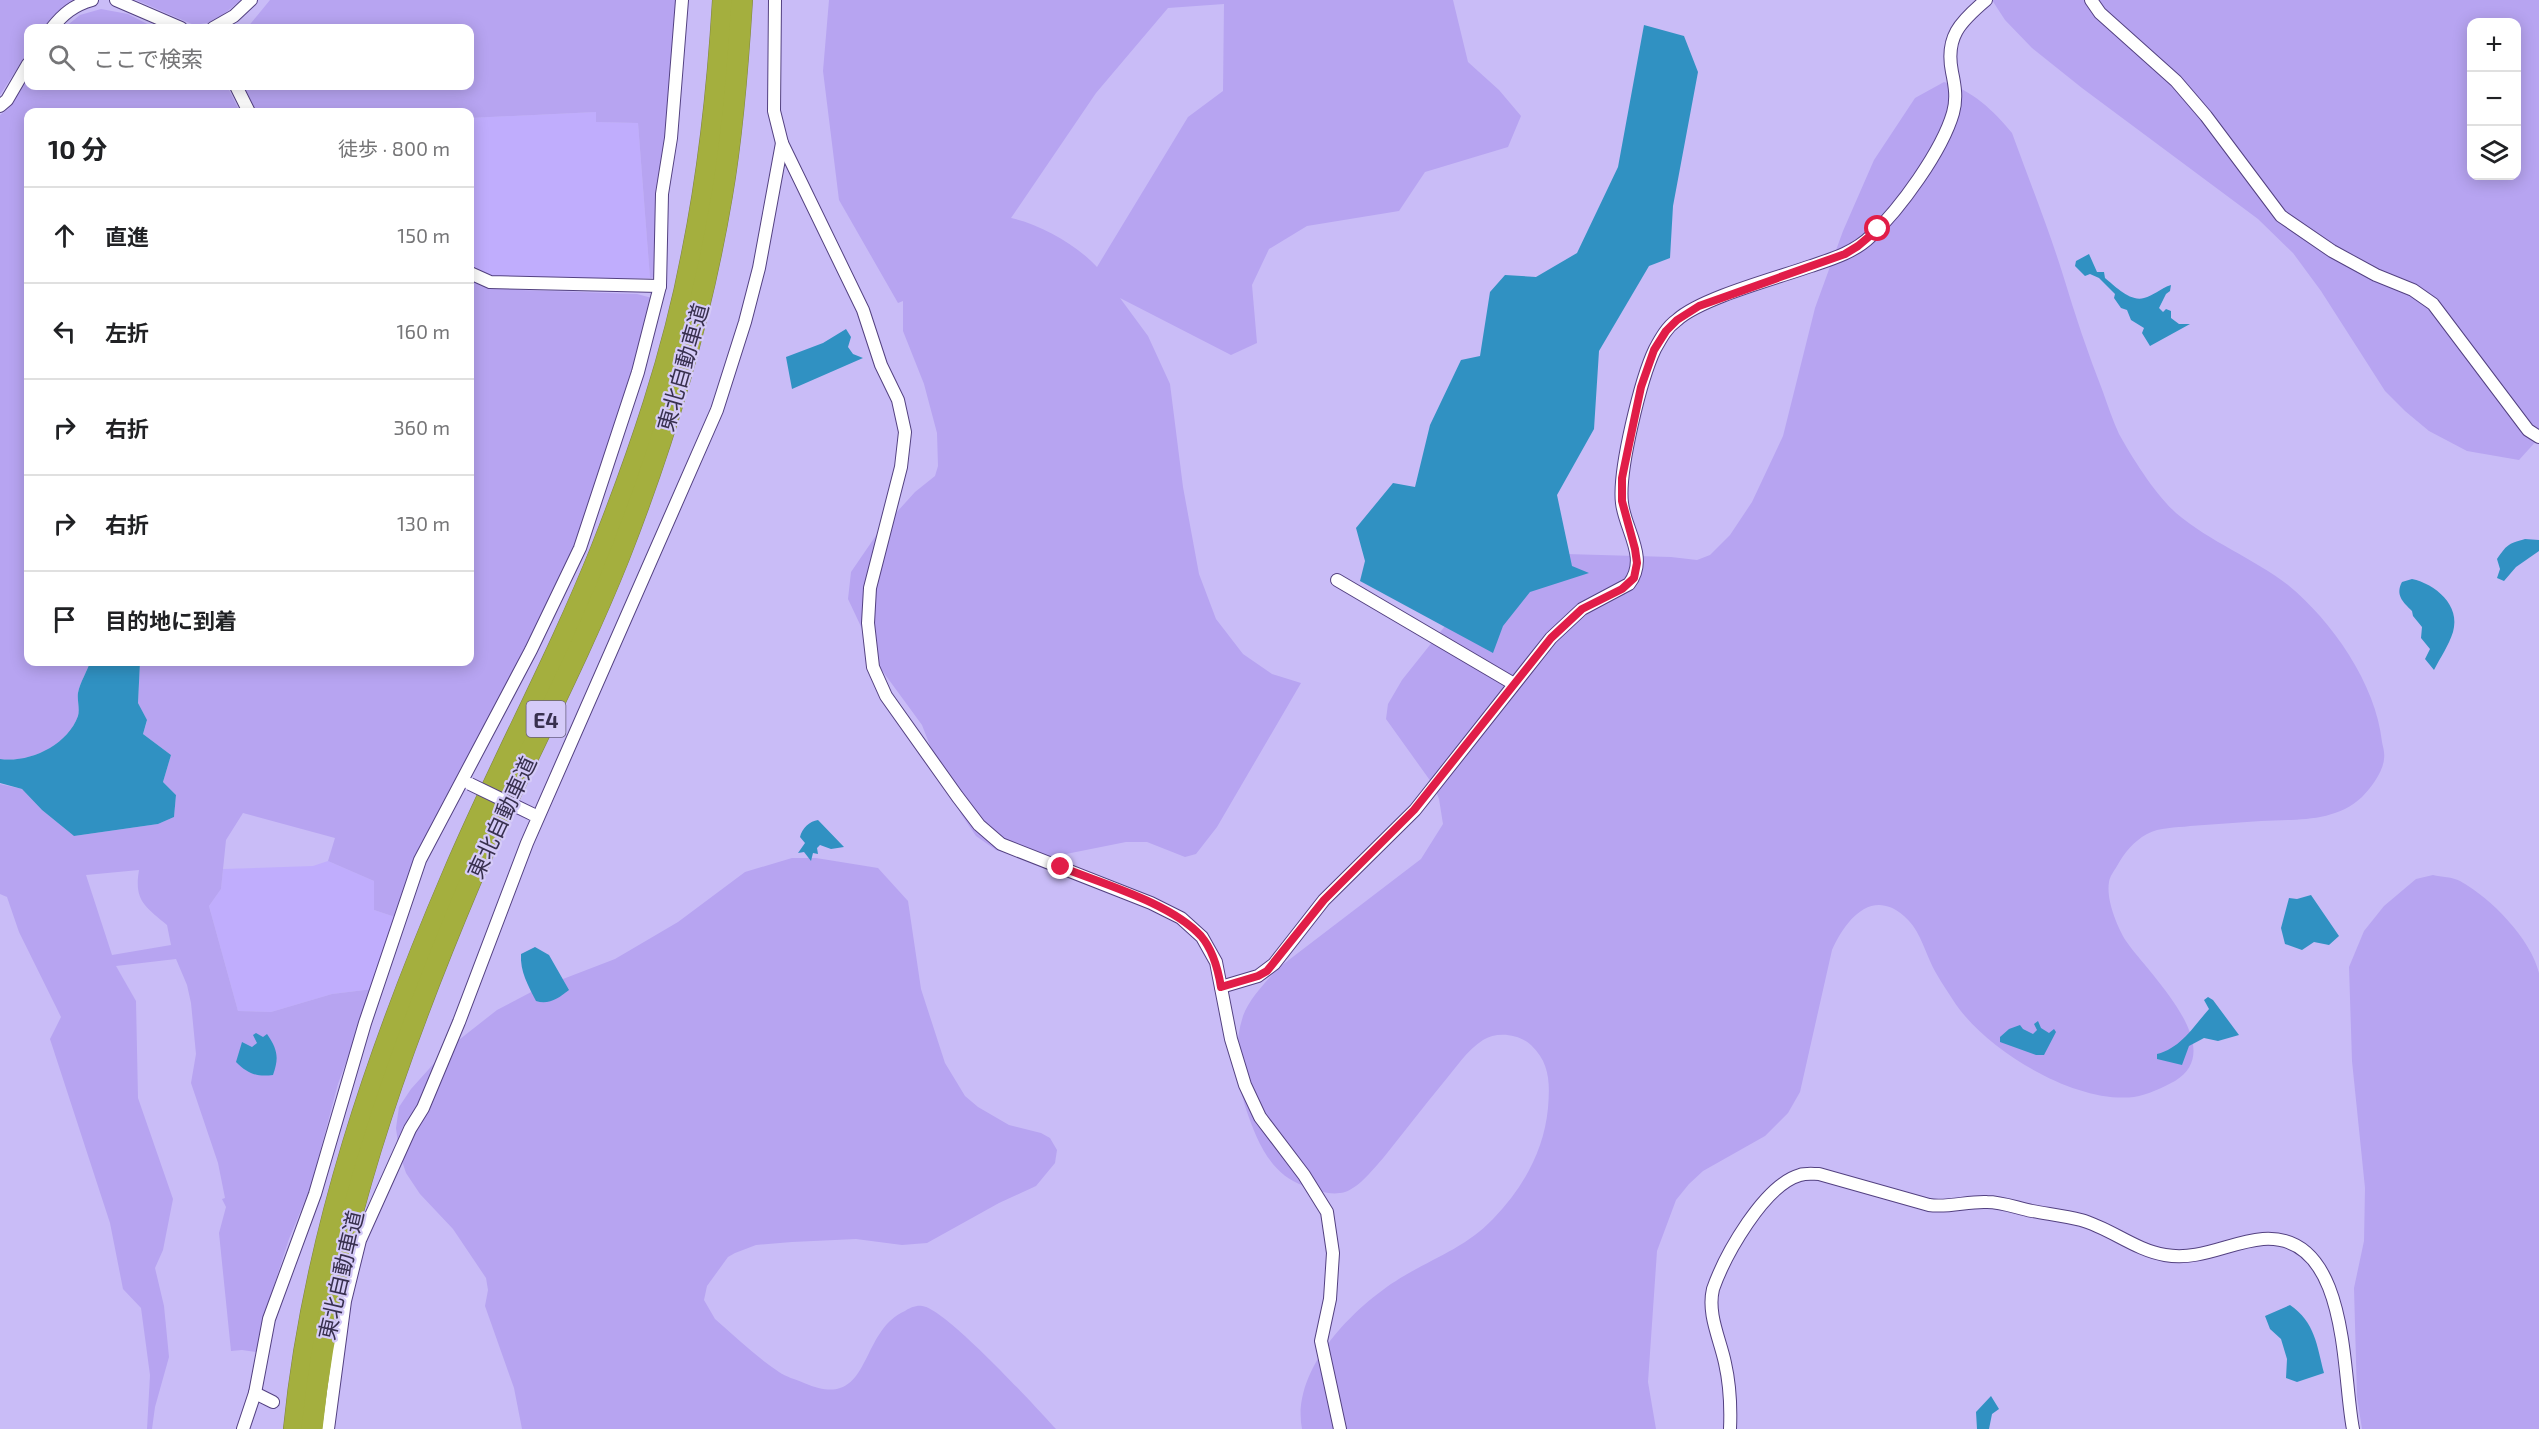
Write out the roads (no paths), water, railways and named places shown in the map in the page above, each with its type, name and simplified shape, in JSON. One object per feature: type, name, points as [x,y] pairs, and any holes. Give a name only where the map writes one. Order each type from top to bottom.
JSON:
[{"type":"highway","name":"東北自動車道","points":[[294,1429],[315,1299],[333,1217],[365,1105],[406,990],[455,870],[547,673],[600,552],[660,382],[685,287],[704,190],[719,70],[723,0]]},
{"type":"highway","name":"東北自動車道","points":[[312,1429],[328,1317],[351,1222],[383,1112],[423,998],[472,878],[618,560],[679,387],[696,322],[723,192],[738,71],[742,0]]},
{"type":"street","points":[[55,24],[61,16],[77,4],[92,0]]},
{"type":"street","points":[[116,0],[172,24]]},
{"type":"street","points":[[220,24],[234,16],[251,0]]},
{"type":"street","points":[[243,1429],[255,1393],[269,1319],[315,1194],[365,1023],[420,860],[467,781],[580,548],[638,372],[660,286],[662,194],[670,138],[682,0]]},
{"type":"street","points":[[775,0],[774,111],[782,143],[863,310],[881,365],[898,400],[905,432],[901,467],[870,588],[868,623],[873,667],[886,696],[979,825],[1001,844],[1151,903],[1181,918],[1202,937],[1216,962],[1231,1038],[1245,1085],[1260,1117],[1304,1175],[1327,1212],[1333,1253],[1330,1299],[1321,1341],[1340,1429]]},
{"type":"street","points":[[1221,987],[1258,976],[1274,964],[1324,900],[1414,810],[1551,638],[1582,609],[1622,589],[1634,578],[1637,563],[1622,501],[1622,478],[1641,387],[1654,350],[1666,331],[1677,320],[1699,306],[1845,254],[1878,229],[1916,180],[1944,136],[1955,101],[1950,59],[1951,43],[1962,22],[1986,0]]},
{"type":"street","points":[[2091,0],[2100,13],[2176,81],[2206,116],[2281,216],[2332,251],[2376,275],[2413,290],[2433,304],[2528,430],[2539,437]]},
{"type":"street","points":[[0,106],[7,100],[24,71]]},
{"type":"street","points":[[238,90],[247,108]]},
{"type":"street","points":[[328,1429],[327,1412],[345,1301],[360,1240],[410,1128],[423,1108],[459,1022],[536,814],[717,410],[745,322],[759,268],[782,143]]},
{"type":"street","points":[[474,275],[490,282],[660,286]]},
{"type":"street","points":[[1337,580],[1514,684]]},
{"type":"street","points":[[467,781],[536,814]]},
{"type":"street","points":[[1730,1429],[1730,1388],[1714,1321],[1711,1297],[1713,1289],[1746,1227],[1763,1203],[1786,1183],[1800,1175],[1819,1174],[1939,1206],[1989,1202],[2083,1221],[2146,1250],[2165,1255],[2203,1255],[2264,1239],[2290,1242],[2304,1252],[2322,1272],[2334,1301],[2345,1353],[2348,1407],[2353,1429]]},
{"type":"street","points":[[255,1393],[273,1402]]},
{"type":"water","points":[[1644,25],[1684,36],[1698,72],[1673,206],[1670,258],[1649,266],[1599,351],[1594,429],[1557,495],[1572,566],[1589,573],[1530,592],[1503,626],[1493,653],[1360,581],[1365,561],[1356,528],[1393,483],[1415,487],[1430,425],[1461,360],[1480,356],[1490,292],[1505,275],[1536,277],[1577,253],[1618,167]]},
{"type":"water","points":[[2089,254],[2097,272],[2104,272],[2105,278],[2133,298],[2147,297],[2171,285],[2170,291],[2159,308],[2163,312],[2166,309],[2171,311],[2171,318],[2179,324],[2190,324],[2150,346],[2142,333],[2144,328],[2131,320],[2127,310],[2121,308],[2114,298],[2115,294],[2099,278],[2090,274],[2085,276],[2075,266],[2076,261]]},
{"type":"water","points":[[846,329],[851,337],[848,347],[853,354],[863,358],[792,389],[786,357],[823,343]]},
{"type":"water","points":[[2525,539],[2539,540],[2539,551],[2516,567],[2504,581],[2497,578],[2500,569],[2497,559],[2500,554],[2511,544]]},
{"type":"water","points":[[2412,579],[2437,591],[2450,605],[2453,613],[2453,632],[2434,670],[2425,659],[2430,649],[2421,638],[2422,627],[2403,601],[2399,591],[2402,582]]},
{"type":"water","points":[[88,666],[140,666],[138,703],[147,720],[143,734],[171,755],[163,782],[176,795],[174,817],[158,824],[74,836],[42,810],[22,789],[0,783],[0,759],[11,760],[35,755],[56,744],[73,727],[79,713],[79,689]]},
{"type":"water","points":[[818,820],[844,847],[831,849],[820,845],[817,848],[818,854],[813,853],[811,861],[804,852],[798,853],[805,843],[800,837],[807,826]]},
{"type":"water","points":[[2311,895],[2339,936],[2329,945],[2314,942],[2302,950],[2285,944],[2281,928],[2289,898],[2297,899]]},
{"type":"water","points":[[535,947],[549,955],[569,990],[550,1001],[536,1001],[523,973],[521,954]]},
{"type":"water","points":[[2208,997],[2213,1000],[2239,1035],[2218,1041],[2204,1038],[2189,1046],[2182,1065],[2157,1059],[2157,1054],[2173,1047],[2192,1030],[2209,1009],[2204,1000]]},
{"type":"water","points":[[2038,1021],[2041,1028],[2049,1033],[2054,1029],[2056,1032],[2044,1055],[2036,1055],[2000,1042],[2000,1037],[2009,1029],[2020,1025],[2033,1034],[2037,1030],[2034,1024]]},
{"type":"water","points":[[256,1033],[263,1037],[267,1034],[273,1045],[277,1059],[273,1075],[253,1074],[236,1062],[242,1042],[252,1047],[257,1043],[253,1035]]},
{"type":"water","points":[[2290,1305],[2305,1319],[2314,1335],[2324,1373],[2297,1382],[2286,1378],[2287,1359],[2281,1339],[2270,1329],[2265,1316]]},
{"type":"water","points":[[1991,1396],[1999,1409],[1992,1414],[1989,1429],[1977,1429],[1976,1412]]}]
